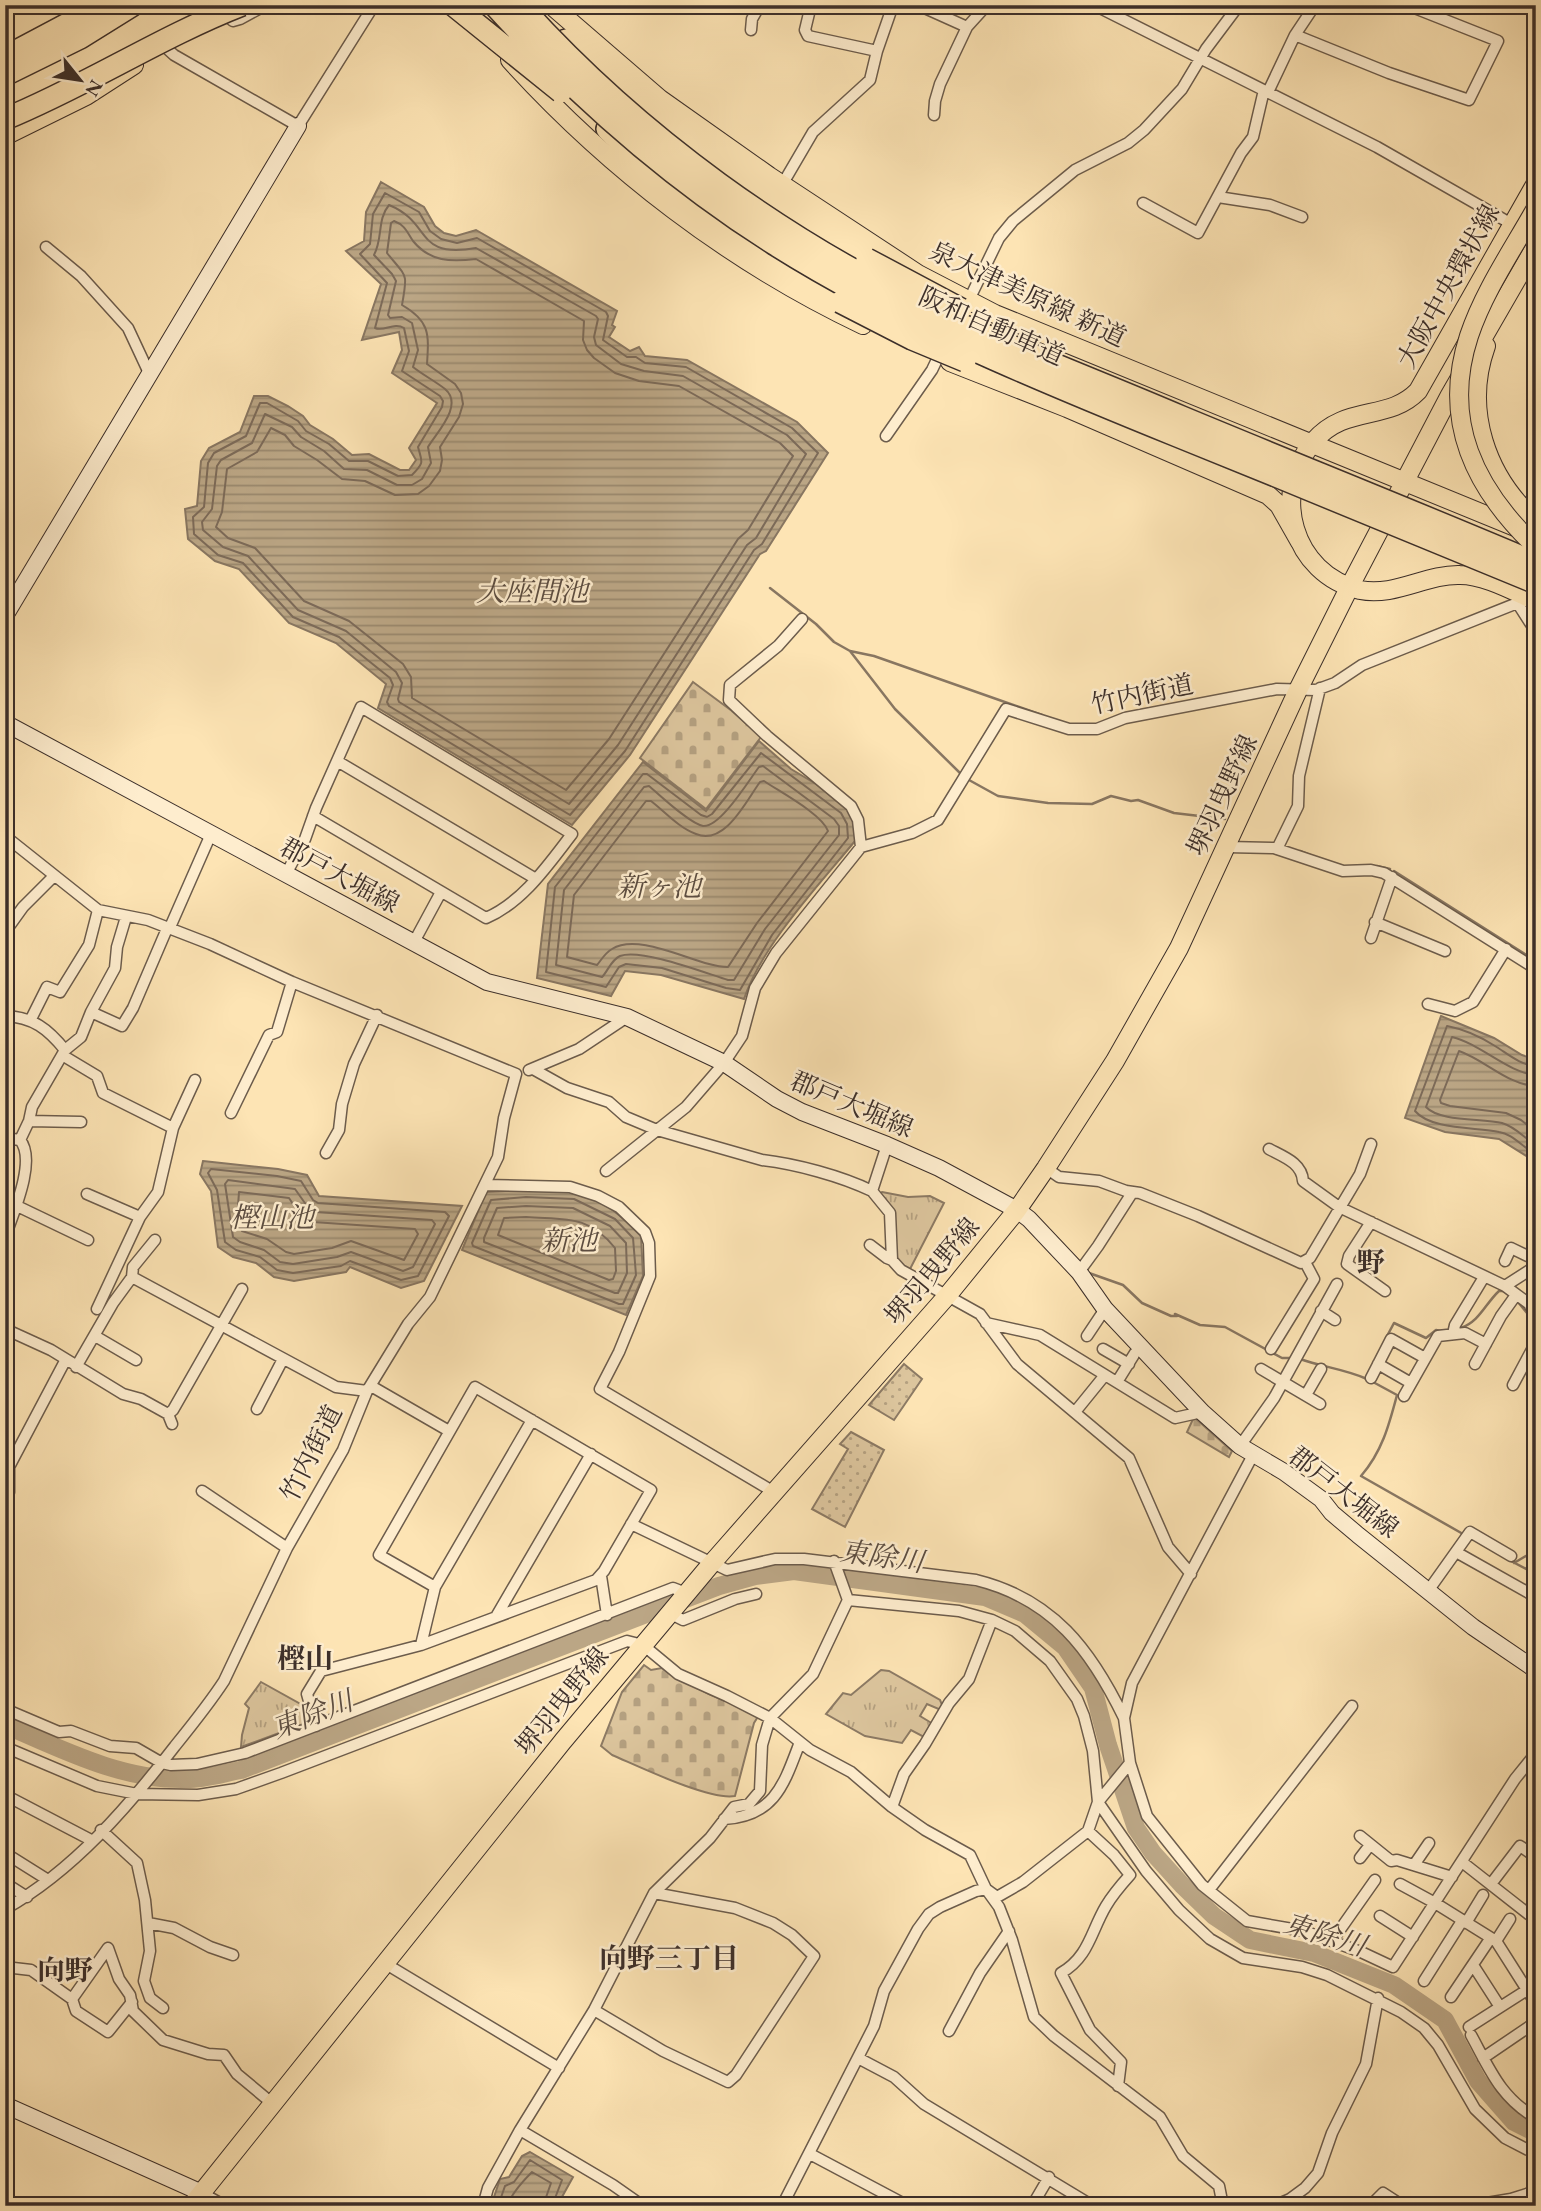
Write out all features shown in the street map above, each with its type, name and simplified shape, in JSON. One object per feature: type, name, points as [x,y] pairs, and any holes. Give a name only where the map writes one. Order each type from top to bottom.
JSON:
[{"type":"highway","points":[[9,53],[103,5]]},
{"type":"highway","points":[[5,75],[80,38],[133,5]]},
{"type":"highway","points":[[9,53],[81,33],[142,5]]},
{"type":"highway","points":[[5,88],[171,5]]},
{"type":"highway","points":[[5,106],[215,5]]},
{"type":"highway","points":[[5,119],[124,63],[218,14],[242,5]]},
{"type":"highway","points":[[453,5],[588,114],[668,157]]},
{"type":"highway","points":[[481,5],[650,172],[746,245],[840,302],[912,340],[988,370],[1084,398]]},
{"type":"highway","name":"阪和自動車道","points":[[494,5],[560,74],[608,119],[783,228],[905,297],[984,334],[1536,562]]},
{"type":"highway","name":"阪和自動車道","points":[[520,5],[668,157],[774,244],[836,281],[962,346],[1531,596]]},
{"type":"highway","points":[[529,5],[638,103],[755,188],[856,252],[993,326],[1131,388],[1183,417]]},
{"type":"highway","points":[[535,5],[668,157]]},
{"type":"main road","points":[[9,53],[53,32],[123,5]]},
{"type":"main road","points":[[5,135],[86,96],[163,45],[215,5]]},
{"type":"main road","points":[[461,5],[545,98],[642,187],[732,249],[821,305],[903,344],[1068,408],[1268,495],[1279,505],[1300,542]]},
{"type":"main road","name":"泉大津美原線 新道","points":[[562,9],[660,99],[782,185],[918,274],[995,313],[1536,536]]},
{"type":"main road","points":[[5,616],[298,126]]},
{"type":"main road","name":"大阪中央環状線","points":[[1531,596],[1477,577],[1460,575],[1387,590],[1363,590],[1350,586],[1323,570],[1300,542],[1291,515],[1291,485],[1312,443],[1340,420],[1392,408],[1407,401],[1418,391],[1536,183]]},
{"type":"main road","name":"大阪中央環状線","points":[[1536,208],[1473,326],[1463,360],[1460,399],[1466,443],[1483,484],[1501,510],[1536,547]]},
{"type":"main road","points":[[1535,245],[1483,355],[1477,401],[1482,436],[1493,467],[1509,494],[1536,521]]},
{"type":"main road","name":"堺羽曳野線","points":[[196,2199],[655,1630],[673,1616],[685,1589],[712,1563],[947,1296],[1017,1210],[1046,1168],[1115,1061],[1179,948],[1298,690],[1350,586],[1450,395],[1535,245]]},
{"type":"main road","name":"郡戸大堀線","points":[[5,723],[498,986],[627,1017],[724,1063],[777,1099],[802,1112],[939,1168],[1017,1210],[1029,1219],[1079,1272],[1105,1309],[1202,1412],[1247,1450],[1321,1499],[1332,1513],[1473,1627],[1536,1670]]},
{"type":"main road","points":[[5,2105],[196,2199]]},
{"type":"street","points":[[215,5],[233,21],[266,5]]},
{"type":"street","points":[[163,45],[174,55],[298,126],[374,5]]},
{"type":"street","points":[[430,5],[444,5]]},
{"type":"street","points":[[751,30],[752,19],[760,5]]},
{"type":"street","points":[[811,5],[805,30],[808,36],[877,51]]},
{"type":"street","points":[[782,185],[813,132],[870,80],[893,5]]},
{"type":"street","points":[[918,5],[934,8],[967,27]]},
{"type":"street","points":[[934,115],[940,84],[967,27],[987,5]]},
{"type":"street","points":[[1094,5],[1398,158],[1512,225],[1535,245]]},
{"type":"street","points":[[886,436],[938,358],[999,239],[1013,221],[1075,170],[1128,143],[1144,130],[1182,89],[1239,5]]},
{"type":"street","points":[[1143,202],[1198,233],[1253,137],[1266,91],[1294,35],[1315,5]]},
{"type":"street","points":[[1294,35],[1469,100],[1498,41],[1408,5]]},
{"type":"street","points":[[1218,197],[1270,205],[1302,216]]},
{"type":"street","points":[[46,247],[80,276],[128,328],[149,373]]},
{"type":"street","points":[[1531,596],[1536,632]]},
{"type":"street","name":"竹内街道","points":[[861,847],[912,833],[938,820],[1006,709],[1069,729],[1097,729],[1125,718],[1277,689],[1320,688],[1343,679],[1362,665],[1531,596]]},
{"type":"street","points":[[606,1171],[686,1107],[724,1063],[742,1036],[755,988],[776,953],[861,847],[858,820],[851,806],[767,736],[729,699],[730,685],[778,646],[802,619]]},
{"type":"street","points":[[1277,849],[1298,806],[1299,776],[1320,688]]},
{"type":"street","points":[[286,874],[305,839],[313,816],[361,707],[572,834],[520,896],[486,918],[313,816]]},
{"type":"street","points":[[337,761],[536,879]]},
{"type":"street","points":[[91,1012],[122,1026],[133,1008],[211,834]]},
{"type":"street","points":[[5,836],[98,910],[148,920],[210,944],[292,982],[516,1074],[579,1049],[627,1017]]},
{"type":"street","points":[[1227,847],[1277,849],[1339,870],[1371,870],[1392,877],[1536,969]]},
{"type":"street","points":[[5,932],[23,907],[54,876]]},
{"type":"street","points":[[1371,938],[1392,877]]},
{"type":"street","points":[[414,942],[441,892]]},
{"type":"street","points":[[31,1019],[47,987],[60,992],[89,945],[98,910]]},
{"type":"street","points":[[20,1140],[32,1107],[64,1053],[81,1037],[115,968],[117,947],[126,917]]},
{"type":"street","points":[[1375,922],[1445,951]]},
{"type":"street","points":[[1429,1004],[1455,1011],[1473,1002],[1506,949]]},
{"type":"street","points":[[231,1113],[269,1035],[277,1032],[292,982]]},
{"type":"street","points":[[326,1153],[339,1130],[342,1104],[354,1064],[377,1015]]},
{"type":"street","points":[[5,1016],[31,1019],[53,1035],[64,1053],[97,1076],[103,1093],[173,1128]]},
{"type":"street","points":[[533,1069],[567,1088],[609,1102],[626,1116],[657,1130],[846,1181],[872,1191],[880,1197],[890,1213],[892,1260]]},
{"type":"street","name":"竹内街道","points":[[5,1909],[27,1897],[48,1880],[139,1791],[212,1700],[224,1681],[287,1548],[343,1450],[369,1388],[408,1324],[430,1297],[485,1185],[498,1157],[504,1118],[516,1074]]},
{"type":"street","points":[[97,1309],[140,1217],[158,1192],[173,1128],[195,1080]]},
{"type":"street","points":[[29,1121],[81,1122]]},
{"type":"street","points":[[5,1138],[20,1140],[26,1146],[27,1165],[5,1237]]},
{"type":"street","points":[[1305,1262],[1360,1174],[1371,1144]]},
{"type":"street","points":[[872,1191],[887,1145]]},
{"type":"street","points":[[1269,1149],[1295,1163],[1302,1173],[1303,1181],[1339,1208],[1505,1286],[1533,1308],[1536,1288]]},
{"type":"street","points":[[1046,1168],[1059,1177],[1099,1181],[1132,1193],[1140,1193],[1301,1263],[1305,1262]]},
{"type":"street","points":[[485,1185],[570,1187],[598,1196],[619,1207],[640,1225],[649,1243],[650,1276],[619,1352],[600,1389],[774,1492]]},
{"type":"street","points":[[1079,1272],[1132,1193]]},
{"type":"street","points":[[87,1194],[140,1217]]},
{"type":"street","points":[[15,1205],[88,1240]]},
{"type":"street","points":[[1371,1222],[1343,1267],[1385,1291]]},
{"type":"street","points":[[76,1367],[113,1303],[132,1277],[134,1267],[155,1240]]},
{"type":"street","points":[[870,1245],[892,1260],[901,1270],[980,1314],[1017,1363],[1129,1458],[1168,1546],[1191,1574]]},
{"type":"street","points":[[1505,1261],[1511,1248],[1536,1260]]},
{"type":"street","points":[[1271,1349],[1314,1279],[1305,1262]]},
{"type":"street","points":[[1505,1286],[1536,1266]]},
{"type":"street","points":[[132,1277],[336,1387],[369,1388],[449,1432]]},
{"type":"street","points":[[1454,1334],[1455,1325],[1484,1277]]},
{"type":"street","points":[[1124,1718],[1132,1683],[1191,1574],[1247,1450],[1337,1284]]},
{"type":"street","points":[[5,1329],[51,1350],[122,1394],[141,1399],[170,1419],[242,1289]]},
{"type":"street","points":[[1475,1364],[1501,1316],[1516,1295]]},
{"type":"street","points":[[1087,1336],[1105,1309]]},
{"type":"street","points":[[1321,1311],[1335,1320]]},
{"type":"street","points":[[986,1323],[1040,1335],[1175,1418],[1202,1412]]},
{"type":"street","points":[[1404,1396],[1438,1336],[1465,1332],[1486,1344]]},
{"type":"street","points":[[95,1336],[136,1360]]},
{"type":"street","points":[[1370,1378],[1391,1339],[1425,1358]]},
{"type":"street","points":[[1513,1385],[1520,1362],[1536,1342]]},
{"type":"street","points":[[1104,1349],[1129,1364]]},
{"type":"street","points":[[1117,1382],[1135,1353],[1142,1349]]},
{"type":"street","points":[[257,1409],[283,1359]]},
{"type":"street","points":[[5,1504],[9,1492],[9,1467],[65,1361]]},
{"type":"street","points":[[1378,1364],[1411,1383]]},
{"type":"street","points":[[1261,1369],[1320,1404]]},
{"type":"street","points":[[1306,1395],[1321,1369]]},
{"type":"street","points":[[1075,1412],[1105,1375]]},
{"type":"street","points":[[316,1726],[307,1694],[321,1671],[421,1645],[596,1580],[601,1576],[651,1490],[475,1387],[379,1555],[435,1587]]},
{"type":"street","points":[[421,1645],[435,1587],[532,1420]]},
{"type":"street","points":[[498,1615],[591,1454]]},
{"type":"street","points":[[202,1491],[287,1548]]},
{"type":"street","points":[[631,1524],[727,1570],[775,1559],[834,1561],[976,1580],[1000,1586],[1025,1598],[1073,1637],[1095,1663],[1124,1718],[1130,1763],[1147,1816],[1209,1890],[1247,1921],[1304,1931],[1393,1967],[1515,1779],[1536,1753]]},
{"type":"street","points":[[1428,1591],[1471,1532],[1511,1556]]},
{"type":"street","points":[[1456,1552],[1513,1579],[1536,1597]]},
{"type":"street","points":[[483,2206],[488,2188],[520,2130],[594,2010],[654,1893],[710,1838],[734,1807],[749,1804],[760,1791],[762,1745],[769,1718],[813,1674],[848,1600],[834,1561]]},
{"type":"street","points":[[601,1576],[607,1615]]},
{"type":"street","points":[[5,1709],[59,1732],[71,1731],[110,1746],[136,1748],[160,1765],[183,1766],[225,1759],[607,1615],[685,1589]]},
{"type":"street","points":[[673,1616],[683,1620],[756,1594]]},
{"type":"street","points":[[848,1600],[959,1611],[992,1620],[1015,1631],[1050,1661],[1077,1699],[1093,1751],[1098,1802],[1146,1871],[1179,1910],[1210,1939],[1243,1958],[1302,1966],[1327,1975],[1378,1998],[1424,2028],[1438,2045],[1475,2109],[1505,2138],[1536,2154]]},
{"type":"street","points":[[892,1807],[904,1774],[949,1703],[969,1679],[992,1620]]},
{"type":"street","points":[[5,1747],[97,1786],[198,1795],[236,1789],[627,1641],[643,1645],[678,1674],[769,1718],[810,1750],[851,1772],[892,1807],[936,1836],[970,1854],[1009,1931],[1034,2017],[1160,2118],[1183,2156],[1219,2186],[1223,2206]]},
{"type":"street","points":[[1209,1890],[1352,1706]]},
{"type":"street","points":[[724,1819],[748,1817],[778,1792],[800,1742]]},
{"type":"street","points":[[782,2206],[874,2026],[884,1991],[929,1914],[976,1891],[986,1889],[997,1897],[1023,1882],[1088,1831],[1098,1802],[1130,1763]]},
{"type":"street","points":[[5,1795],[91,1840]]},
{"type":"street","points":[[101,1830],[137,1863],[148,1923],[150,1951],[144,1981],[150,1998],[163,2008]]},
{"type":"street","points":[[1088,1831],[1114,1855],[1130,1875],[1104,1909],[1078,1962],[1061,1973],[1090,2029],[1121,2062],[1118,2086]]},
{"type":"street","points":[[1360,1836],[1391,1861],[1397,1860],[1452,1878]]},
{"type":"street","points":[[1414,1866],[1429,1843]]},
{"type":"street","points":[[1360,1858],[1370,1845]]},
{"type":"street","points":[[1491,1884],[1520,1846],[1536,1857]]},
{"type":"street","points":[[5,1853],[48,1880]]},
{"type":"street","points":[[1462,1862],[1536,1920]]},
{"type":"street","points":[[1332,1941],[1375,1880]]},
{"type":"street","points":[[5,1883],[27,1897]]},
{"type":"street","points":[[1400,1884],[1493,1940],[1536,2004]]},
{"type":"street","points":[[594,2010],[663,2051],[727,2082],[736,2075],[814,1956],[792,1935],[773,1923],[735,1908],[654,1893]]},
{"type":"street","points":[[1424,1981],[1483,1895]]},
{"type":"street","points":[[1380,1916],[1413,1937]]},
{"type":"street","points":[[1451,1997],[1510,1919]]},
{"type":"street","points":[[148,1923],[174,1928],[210,1947],[233,1955]]},
{"type":"street","points":[[949,2031],[980,1973],[1009,1931]]},
{"type":"street","points":[[72,1999],[108,1948],[119,1979],[130,1995],[134,2011],[163,2040],[223,2055],[236,2074],[273,2105]]},
{"type":"street","points":[[386,1964],[559,2068]]},
{"type":"street","points":[[1473,1965],[1500,2007]]},
{"type":"street","points":[[5,1967],[31,1970],[72,1999],[76,2011],[108,2032],[132,2002]]},
{"type":"street","points":[[1527,1990],[1470,2031],[1498,2086],[1508,2098],[1536,2119]]},
{"type":"street","points":[[1274,2206],[1290,2199],[1318,2173],[1332,2133],[1366,2064],[1378,1998]]},
{"type":"street","points":[[1483,2057],[1536,2022]]},
{"type":"street","points":[[858,2059],[894,2077],[924,2104],[1093,2206]]},
{"type":"street","points":[[520,2130],[643,2206]]},
{"type":"street","points":[[810,2154],[908,2206]]},
{"type":"street","points":[[1032,2206],[1049,2178]]},
{"type":"street","points":[[1469,2206],[1511,2199],[1536,2190]]},
{"type":"street","points":[[1370,2206],[1383,2193],[1403,2206]]},
{"type":"street","points":[[196,2199],[225,2206]]},
{"type":"green space","points":[[693,682],[761,737],[706,809],[640,758]]},
{"type":"green space","points":[[882,1192],[908,1197],[930,1196],[944,1203],[909,1271],[894,1256],[893,1234],[880,1195]]},
{"type":"green space","points":[[904,1364],[922,1379],[894,1420],[869,1405]]},
{"type":"green space","points":[[1194,1417],[1232,1451],[1229,1457],[1187,1432]]},
{"type":"green space","points":[[851,1432],[884,1450],[845,1527],[812,1509],[848,1449],[840,1444]]},
{"type":"green space","points":[[644,1665],[651,1670],[662,1668],[709,1694],[759,1715],[754,1723],[735,1796],[709,1793],[674,1782],[612,1755],[601,1746],[622,1692]]},
{"type":"green space","points":[[881,1670],[889,1671],[940,1700],[943,1707],[941,1710],[927,1704],[920,1716],[933,1724],[924,1737],[911,1730],[902,1743],[865,1736],[826,1714],[843,1693],[851,1695]]},
{"type":"green space","points":[[261,1682],[304,1706],[308,1718],[306,1723],[241,1747],[249,1708],[245,1704]]},
{"type":"water","name":"大座間池","points":[[381,182],[424,207],[435,226],[444,233],[456,236],[476,230],[617,311],[612,325],[615,327],[609,337],[630,351],[639,347],[645,356],[687,360],[797,422],[828,453],[630,755],[572,825],[378,708],[386,684],[336,643],[289,623],[239,569],[215,561],[188,539],[185,509],[197,506],[201,461],[209,448],[240,432],[254,396],[268,396],[288,406],[352,455],[369,454],[400,470],[409,470],[416,460],[409,448],[437,403],[392,373],[402,350],[399,332],[362,340],[381,284],[346,251],[364,241],[366,212]]},
{"type":"water","name":"新ヶ池","points":[[759,741],[791,769],[816,784],[847,809],[854,822],[855,841],[778,937],[752,979],[744,999],[661,975],[625,971],[611,996],[537,978],[548,884],[643,762],[706,811]]},
{"type":"water","points":[[1441,1016],[1494,1038],[1536,1060],[1536,1162],[1499,1139],[1445,1132],[1405,1118]]},
{"type":"water","name":"樫山池","points":[[203,1161],[307,1175],[319,1196],[462,1206],[424,1281],[401,1288],[350,1267],[346,1272],[294,1281],[274,1277],[256,1263],[233,1257],[218,1247],[211,1191],[200,1174]]},
{"type":"water","name":"新池","points":[[565,1191],[586,1196],[612,1210],[641,1236],[643,1276],[626,1315],[462,1250],[486,1192]]},
{"type":"water","points":[[530,2152],[573,2177],[557,2206],[491,2206],[500,2179],[509,2177],[522,2156]]},
{"type":"waterway","points":[[770,588],[816,624],[834,642],[850,651],[874,656],[1042,715]]},
{"type":"waterway","points":[[850,651],[895,709],[961,774]]},
{"type":"waterway","points":[[969,780],[998,796],[1048,803],[1092,804],[1111,796],[1138,800],[1174,813],[1225,819]]},
{"type":"waterway","points":[[1300,851],[1310,855]]},
{"type":"waterway","points":[[1377,866],[1390,869]]},
{"type":"waterway","points":[[1394,871],[1536,961]]},
{"type":"waterway","points":[[1089,1273],[1123,1285],[1142,1303],[1171,1316],[1177,1316],[1175,1314],[1200,1325],[1225,1327],[1282,1358],[1293,1358]]},
{"type":"waterway","points":[[1461,1328],[1478,1317],[1499,1291],[1504,1291]]},
{"type":"waterway","points":[[1518,1302],[1527,1313],[1536,1318]]},
{"type":"waterway","points":[[1386,1338],[1394,1323],[1426,1338],[1436,1330],[1441,1331]]},
{"type":"waterway","points":[[1300,1359],[1367,1379]]},
{"type":"waterway","points":[[1373,1382],[1397,1395],[1380,1448],[1361,1476],[1463,1534]]},
{"type":"waterway","points":[[1514,1563],[1536,1550]]},
{"type":"waterway","points":[[1509,1560],[1536,1574]]},
{"type":"waterway","name":"東除川","points":[[5,1725],[71,1754],[117,1769],[163,1778],[201,1778],[241,1770],[719,1586],[755,1576],[794,1571],[985,1597],[1025,1614],[1065,1647],[1093,1688],[1108,1745],[1136,1828],[1153,1853],[1182,1885],[1214,1916],[1250,1940],[1314,1953],[1394,1985],[1445,2020],[1478,2081],[1514,2122],[1536,2133]]},
{"type":"district","name":"野","points":[[1371,1262]]},
{"type":"district","name":"樫山","points":[[305,1658]]},
{"type":"district","name":"向野三丁目","points":[[669,1958]]},
{"type":"district","name":"向野","points":[[65,1970]]}]
